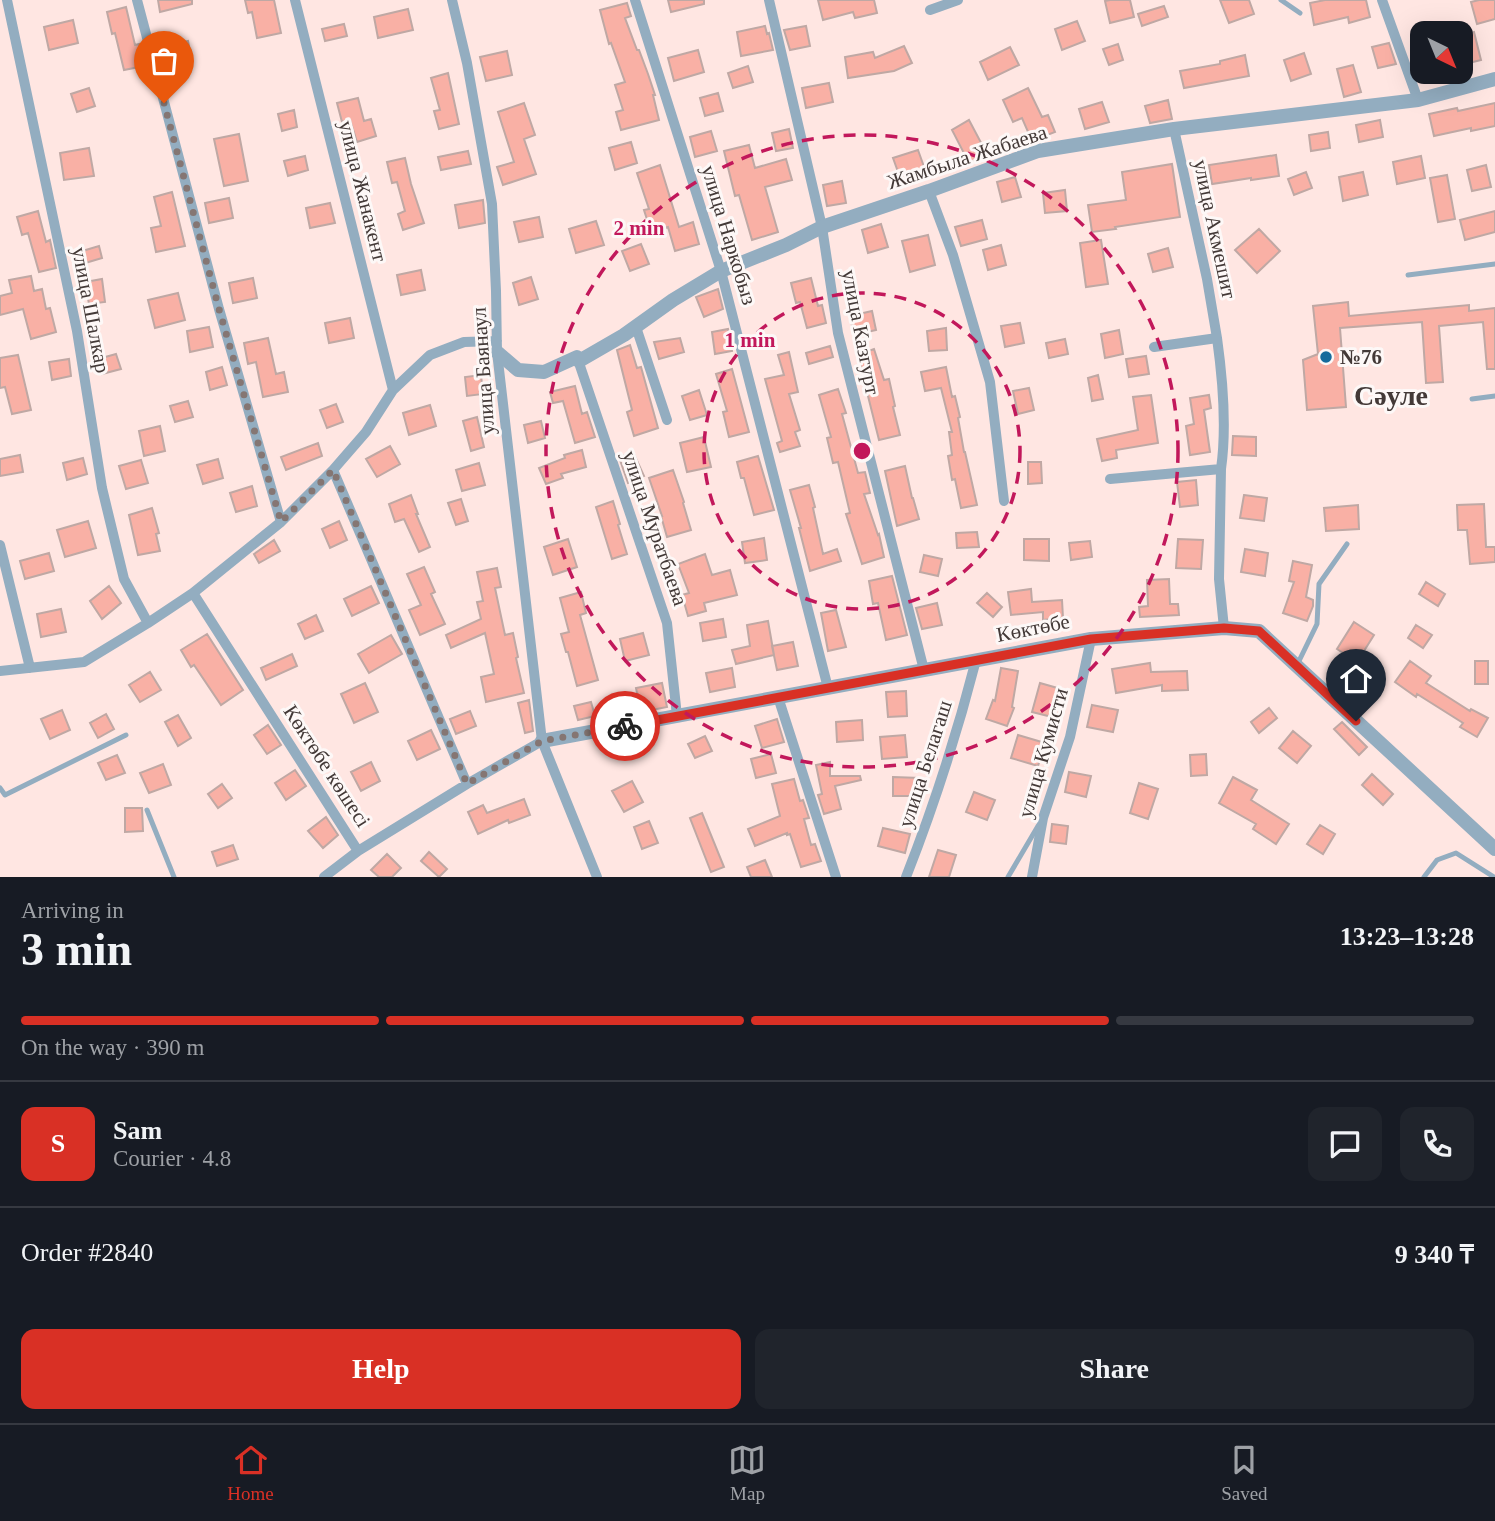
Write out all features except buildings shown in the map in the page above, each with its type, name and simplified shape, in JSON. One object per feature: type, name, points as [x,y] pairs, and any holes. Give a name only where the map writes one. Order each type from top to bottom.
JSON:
[{"type":"street","name":"улица Шалкар","points":[[7,0],[77,331],[102,488],[124,579],[148,623]]},
{"type":"street","points":[[137,0],[219,309],[281,522]]},
{"type":"street","name":"улица Жанакент","points":[[295,0],[393,390]]},
{"type":"street","name":"улица Баянаул","points":[[452,0],[467,63],[492,204],[497,347],[542,741],[597,877]]},
{"type":"street","name":"улица Наркобыз","points":[[635,0],[722,271],[828,688]]},
{"type":"street","name":"улица Казгурт","points":[[769,0],[822,227],[838,333],[924,670]]},
{"type":"street","points":[[930,10],[958,0]]},
{"type":"street","points":[[1382,0],[1418,100]]},
{"type":"street","name":"Жамбыла Жабаева","points":[[497,347],[518,370],[544,372],[577,357],[579,360],[636,327],[673,300],[722,271],[822,227],[1038,151],[1174,129],[1418,100],[1495,79]]},
{"type":"street","name":"улица Акмешит","points":[[1174,129],[1208,279],[1220,359],[1224,444],[1219,579],[1224,628]]},
{"type":"street","points":[[929,191],[953,255],[990,382],[1004,501]]},
{"type":"street","points":[[636,327],[667,420]]},
{"type":"street","points":[[1154,347],[1217,338]]},
{"type":"street","points":[[0,671],[84,662],[148,623],[193,593],[281,522],[333,470],[366,432],[393,390],[430,355],[464,342],[497,347]]},
{"type":"street","name":"улица Муратбаева","points":[[577,357],[667,622],[677,716]]},
{"type":"street","points":[[1111,479],[1221,469]]},
{"type":"street","points":[[333,470],[467,784]]},
{"type":"street","points":[[0,545],[30,668]]},
{"type":"street","name":"Көктөбе көшесі","points":[[193,593],[358,851],[542,741]]},
{"type":"street","name":"Көктөбе","points":[[542,741],[1091,639],[1224,628],[1259,631],[1495,849]]},
{"type":"street","name":"улица Кумисти","points":[[1032,877],[1043,818],[1070,737],[1091,639]]},
{"type":"street","name":"улица Белагаш","points":[[906,877],[959,724],[976,660]]},
{"type":"street","points":[[779,697],[836,877]]},
{"type":"street","points":[[324,877],[358,851]]},
{"type":"lane","points":[[1281,0],[1300,13]]},
{"type":"lane","points":[[1408,275],[1495,264]]},
{"type":"lane","points":[[1472,399],[1495,396]]},
{"type":"lane","points":[[1297,666],[1317,624],[1320,584],[1347,544]]},
{"type":"lane","points":[[0,788],[5,795],[126,735]]},
{"type":"lane","points":[[147,810],[174,877]]},
{"type":"lane","points":[[1008,877],[1043,818]]},
{"type":"lane","points":[[1424,877],[1437,860],[1456,853],[1494,877]]},
{"type":"way so far","points":[[164,103],[219,309],[281,522],[333,470],[467,784],[542,741],[625,726]]},
{"type":"place","name":"№76","points":[[1326,357]]},
{"type":"district","name":"Сәуле","points":[[1391,395]]},
{"type":"route","points":[[625,726],[1091,639],[1224,628],[1259,631],[1356,721]]}]
